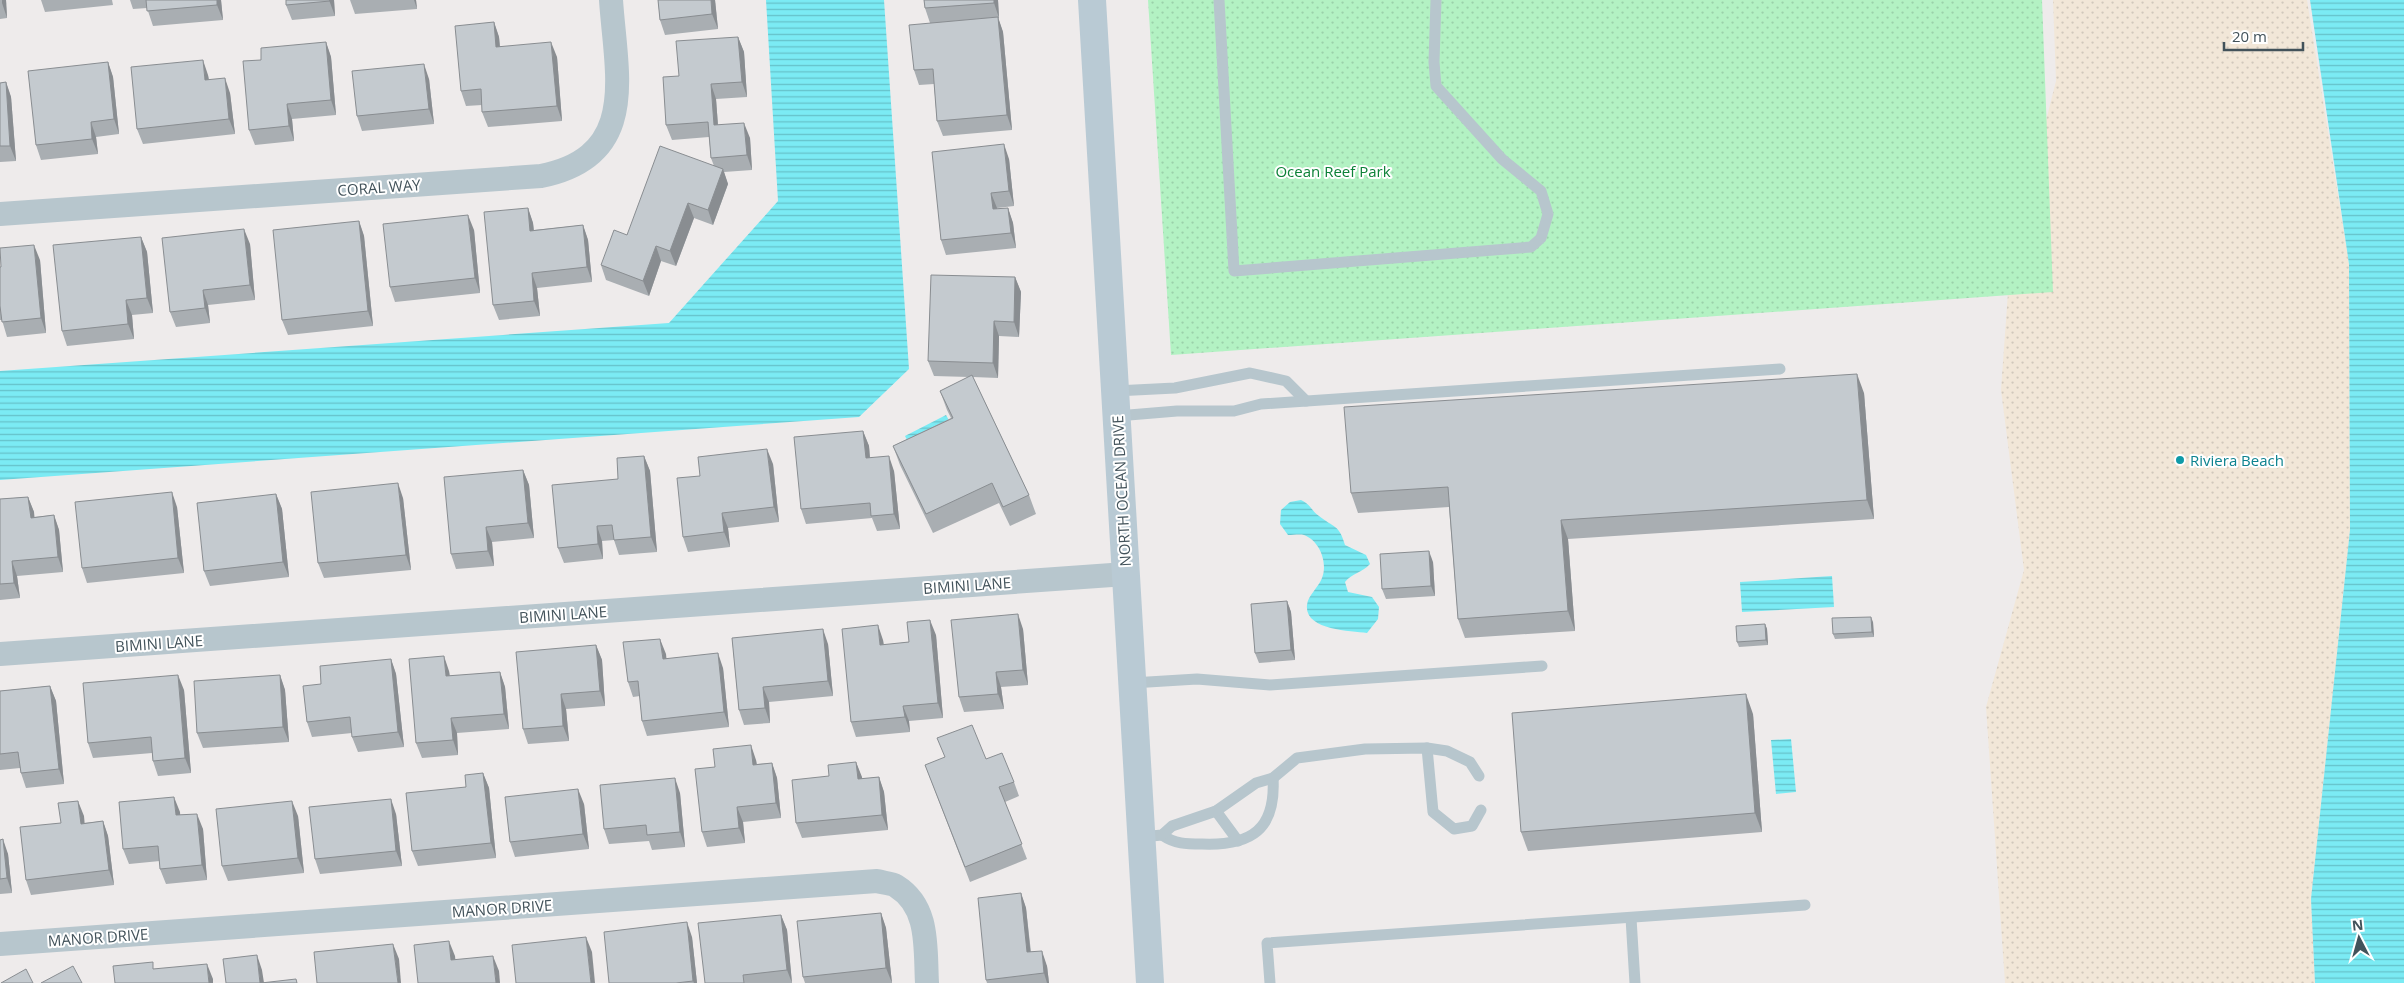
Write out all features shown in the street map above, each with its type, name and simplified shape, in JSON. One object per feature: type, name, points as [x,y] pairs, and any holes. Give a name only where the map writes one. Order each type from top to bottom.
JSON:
[{"type":"main road","name":"NORTH OCEAN DRIVE","points":[[1092,0],[1132,683],[1152,836],[1150,983]]},
{"type":"street","name":"CORAL WAY","points":[[0,214],[531,176],[560,172],[592,154],[605,139],[614,120],[618,102],[612,0]]},
{"type":"street","name":"BIMINI LANE","points":[[0,654],[1126,574]]},
{"type":"street","name":"MANOR DRIVE","points":[[0,944],[877,881],[896,886],[919,908],[924,927],[927,983]]},
{"type":"lane","points":[[1219,0],[1234,271],[1531,247],[1541,238],[1548,214],[1541,191],[1502,159],[1436,86],[1434,62],[1436,0]]},
{"type":"lane","points":[[1116,404],[1177,411],[1234,411],[1261,404],[1780,369]]},
{"type":"lane","points":[[1116,404],[1176,388],[1250,373],[1286,381],[1306,401]]},
{"type":"lane","points":[[1132,683],[1197,679],[1270,685],[1542,666]]},
{"type":"lane","points":[[1152,836],[1172,826],[1216,811],[1256,783],[1273,778],[1297,758],[1365,749],[1427,748],[1447,751],[1470,762],[1479,776]]},
{"type":"lane","points":[[1427,748],[1433,812],[1454,829],[1472,826],[1481,810]]},
{"type":"lane","points":[[1152,836],[1174,843],[1220,845],[1248,838],[1265,822],[1270,814],[1274,798],[1273,778]]},
{"type":"lane","points":[[1216,811],[1238,841]]},
{"type":"lane","points":[[1270,983],[1267,944],[1806,905]]},
{"type":"lane","points":[[1631,918],[1634,983]]},
{"type":"sand","name":"Riviera Beach","points":[[2053,0],[2307,0],[2349,264],[2350,530],[2311,899],[2315,983],[2005,983],[1986,707],[2024,570],[2001,390],[2010,264],[2056,81]]},
{"type":"green space","name":"Ocean Reef Park","points":[[1148,0],[2042,0],[2053,292],[1171,355]]},
{"type":"water","points":[[766,0],[884,0],[909,369],[859,417],[0,480],[0,371],[669,323],[778,201]]},
{"type":"water","points":[[2310,0],[2404,0],[2404,983],[2315,983],[2311,899],[2350,530],[2349,264]]},
{"type":"water","points":[[946,415],[956,433],[914,454],[905,436]]},
{"type":"water","points":[[1301,500],[1341,533],[1345,545],[1366,555],[1370,564],[1345,582],[1348,592],[1372,597],[1379,607],[1378,619],[1367,633],[1330,628],[1313,620],[1308,613],[1308,601],[1321,581],[1324,572],[1323,559],[1318,547],[1310,538],[1304,535],[1288,535],[1280,524],[1281,510],[1290,502]]},
{"type":"water","points":[[1832,576],[1834,607],[1742,612],[1740,582]]},
{"type":"water","points":[[1791,739],[1796,792],[1776,794],[1771,740]]},
{"type":"building","points":[[146,0],[217,0],[217,5],[147,11]]},
{"type":"building","points":[[286,0],[329,0],[330,1],[286,5]]},
{"type":"building","points":[[658,0],[711,0],[712,14],[660,20]]},
{"type":"building","points":[[924,0],[994,0],[994,3],[925,8]]},
{"type":"building","points":[[998,17],[1007,115],[937,121],[933,69],[914,70],[909,25]]},
{"type":"building","points":[[494,22],[496,47],[551,42],[557,106],[482,112],[481,89],[461,91],[455,26]]},
{"type":"building","points":[[738,37],[742,82],[711,84],[714,125],[744,123],[747,155],[711,158],[708,122],[666,125],[663,77],[679,76],[676,41]]},
{"type":"building","points":[[326,42],[331,100],[287,104],[289,126],[249,130],[243,61],[261,60],[261,48]]},
{"type":"building","points":[[203,60],[205,80],[225,78],[229,119],[137,129],[131,67]]},
{"type":"building","points":[[108,62],[114,119],[91,122],[92,139],[36,145],[28,71]]},
{"type":"building","points":[[424,64],[429,109],[357,116],[352,71]]},
{"type":"building","points":[[6,82],[10,146],[0,146],[0,83]]},
{"type":"building","points":[[1004,144],[1009,191],[991,193],[993,209],[1008,208],[1011,233],[941,240],[932,152]]},
{"type":"building","points":[[660,146],[723,169],[708,210],[688,203],[670,251],[656,246],[643,281],[601,265],[614,230],[627,235]]},
{"type":"building","points":[[528,208],[530,231],[583,225],[587,267],[532,273],[534,301],[493,305],[484,212]]},
{"type":"building","points":[[468,215],[475,278],[390,287],[383,224]]},
{"type":"building","points":[[359,221],[368,311],[282,320],[273,230]]},
{"type":"building","points":[[244,229],[250,285],[203,290],[205,308],[170,312],[162,238]]},
{"type":"building","points":[[141,237],[147,298],[126,300],[128,324],[62,331],[53,245]]},
{"type":"building","points":[[34,245],[41,318],[2,322],[0,306],[0,248]]},
{"type":"building","points":[[931,275],[1015,277],[1014,322],[994,321],[993,363],[928,361]]},
{"type":"building","points":[[1857,374],[1867,500],[1561,520],[1568,611],[1458,619],[1448,487],[1351,493],[1344,407]]},
{"type":"building","points":[[972,375],[1029,495],[1003,507],[992,483],[926,514],[893,446],[953,418],[940,391]]},
{"type":"building","points":[[863,431],[866,458],[889,456],[894,514],[871,516],[870,503],[801,509],[794,437]]},
{"type":"building","points":[[767,449],[774,507],[722,513],[724,532],[683,537],[677,478],[700,476],[698,457]]},
{"type":"building","points":[[644,456],[651,537],[614,540],[612,525],[597,526],[598,544],[558,548],[552,485],[618,479],[617,458]]},
{"type":"building","points":[[523,470],[528,523],[486,527],[488,551],[451,554],[444,477]]},
{"type":"building","points":[[398,483],[406,555],[318,563],[311,492]]},
{"type":"building","points":[[172,492],[178,558],[82,568],[75,502]]},
{"type":"building","points":[[276,494],[283,562],[204,571],[197,503]]},
{"type":"building","points":[[28,497],[31,518],[54,515],[58,557],[12,561],[14,583],[0,584],[0,499]]},
{"type":"building","points":[[1429,551],[1431,586],[1382,589],[1380,554]]},
{"type":"building","points":[[1287,601],[1291,650],[1255,653],[1251,604]]},
{"type":"building","points":[[1018,614],[1023,670],[996,672],[998,694],[959,697],[951,620]]},
{"type":"building","points":[[1871,617],[1872,632],[1833,634],[1832,618]]},
{"type":"building","points":[[930,620],[938,703],[903,706],[905,717],[851,722],[842,629],[878,625],[880,645],[909,642],[907,622]]},
{"type":"building","points":[[1765,624],[1766,640],[1737,642],[1736,626]]},
{"type":"building","points":[[823,629],[828,681],[763,687],[765,708],[739,710],[732,638]]},
{"type":"building","points":[[660,639],[663,659],[718,653],[724,712],[642,721],[638,681],[628,682],[623,642]]},
{"type":"building","points":[[596,645],[600,691],[561,694],[563,726],[523,729],[516,652]]},
{"type":"building","points":[[444,656],[446,676],[500,672],[504,714],[451,718],[453,740],[416,743],[409,659]]},
{"type":"building","points":[[391,659],[398,732],[352,737],[350,717],[307,722],[303,686],[321,684],[320,666]]},
{"type":"building","points":[[178,675],[185,758],[153,761],[151,737],[88,743],[83,683]]},
{"type":"building","points":[[280,675],[283,727],[197,733],[194,681]]},
{"type":"building","points":[[50,686],[59,769],[21,773],[18,752],[0,754],[0,691]]},
{"type":"building","points":[[1746,694],[1755,813],[1521,832],[1512,713]]},
{"type":"building","points":[[972,725],[986,759],[1002,753],[1014,782],[999,787],[1022,844],[965,867],[925,765],[945,757],[937,738]]},
{"type":"building","points":[[751,745],[753,765],[772,763],[776,803],[737,807],[739,828],[702,832],[695,769],[715,767],[713,749]]},
{"type":"building","points":[[856,762],[858,779],[879,777],[882,815],[796,823],[792,780],[829,776],[828,765]]},
{"type":"building","points":[[483,773],[491,843],[412,851],[406,793],[466,787],[465,775]]},
{"type":"building","points":[[675,778],[680,832],[647,835],[646,825],[604,829],[600,785]]},
{"type":"building","points":[[578,789],[583,834],[510,842],[505,797]]},
{"type":"building","points":[[174,797],[176,815],[197,814],[202,865],[160,869],[158,846],[123,849],[119,802]]},
{"type":"building","points":[[391,799],[396,851],[315,859],[309,807]]},
{"type":"building","points":[[78,801],[81,824],[103,821],[109,870],[26,880],[20,827],[61,823],[58,803]]},
{"type":"building","points":[[292,801],[298,858],[222,866],[216,809]]},
{"type":"building","points":[[3,839],[7,878],[0,879],[0,840]]},
{"type":"building","points":[[1021,893],[1027,952],[1042,951],[1044,973],[986,980],[978,898]]},
{"type":"building","points":[[881,913],[886,968],[803,977],[797,921]]},
{"type":"building","points":[[781,915],[787,970],[743,975],[744,983],[705,983],[698,923]]},
{"type":"building","points":[[687,922],[693,981],[676,983],[609,983],[604,932]]},
{"type":"building","points":[[586,937],[591,983],[516,983],[512,945]]},
{"type":"building","points":[[449,941],[451,960],[493,956],[496,983],[418,983],[414,945]]},
{"type":"building","points":[[393,944],[398,983],[317,983],[314,952]]},
{"type":"building","points":[[257,955],[260,983],[226,983],[223,959]]},
{"type":"building","points":[[153,962],[153,969],[207,964],[209,983],[115,983],[113,966]]},
{"type":"building","points":[[73,966],[82,983],[41,983]]},
{"type":"building","points":[[26,969],[33,983],[1,983]]},
{"type":"building","points":[[296,979],[297,983],[261,983]]},
{"type":"place","name":"Riviera Beach","points":[[2180,460]]}]
